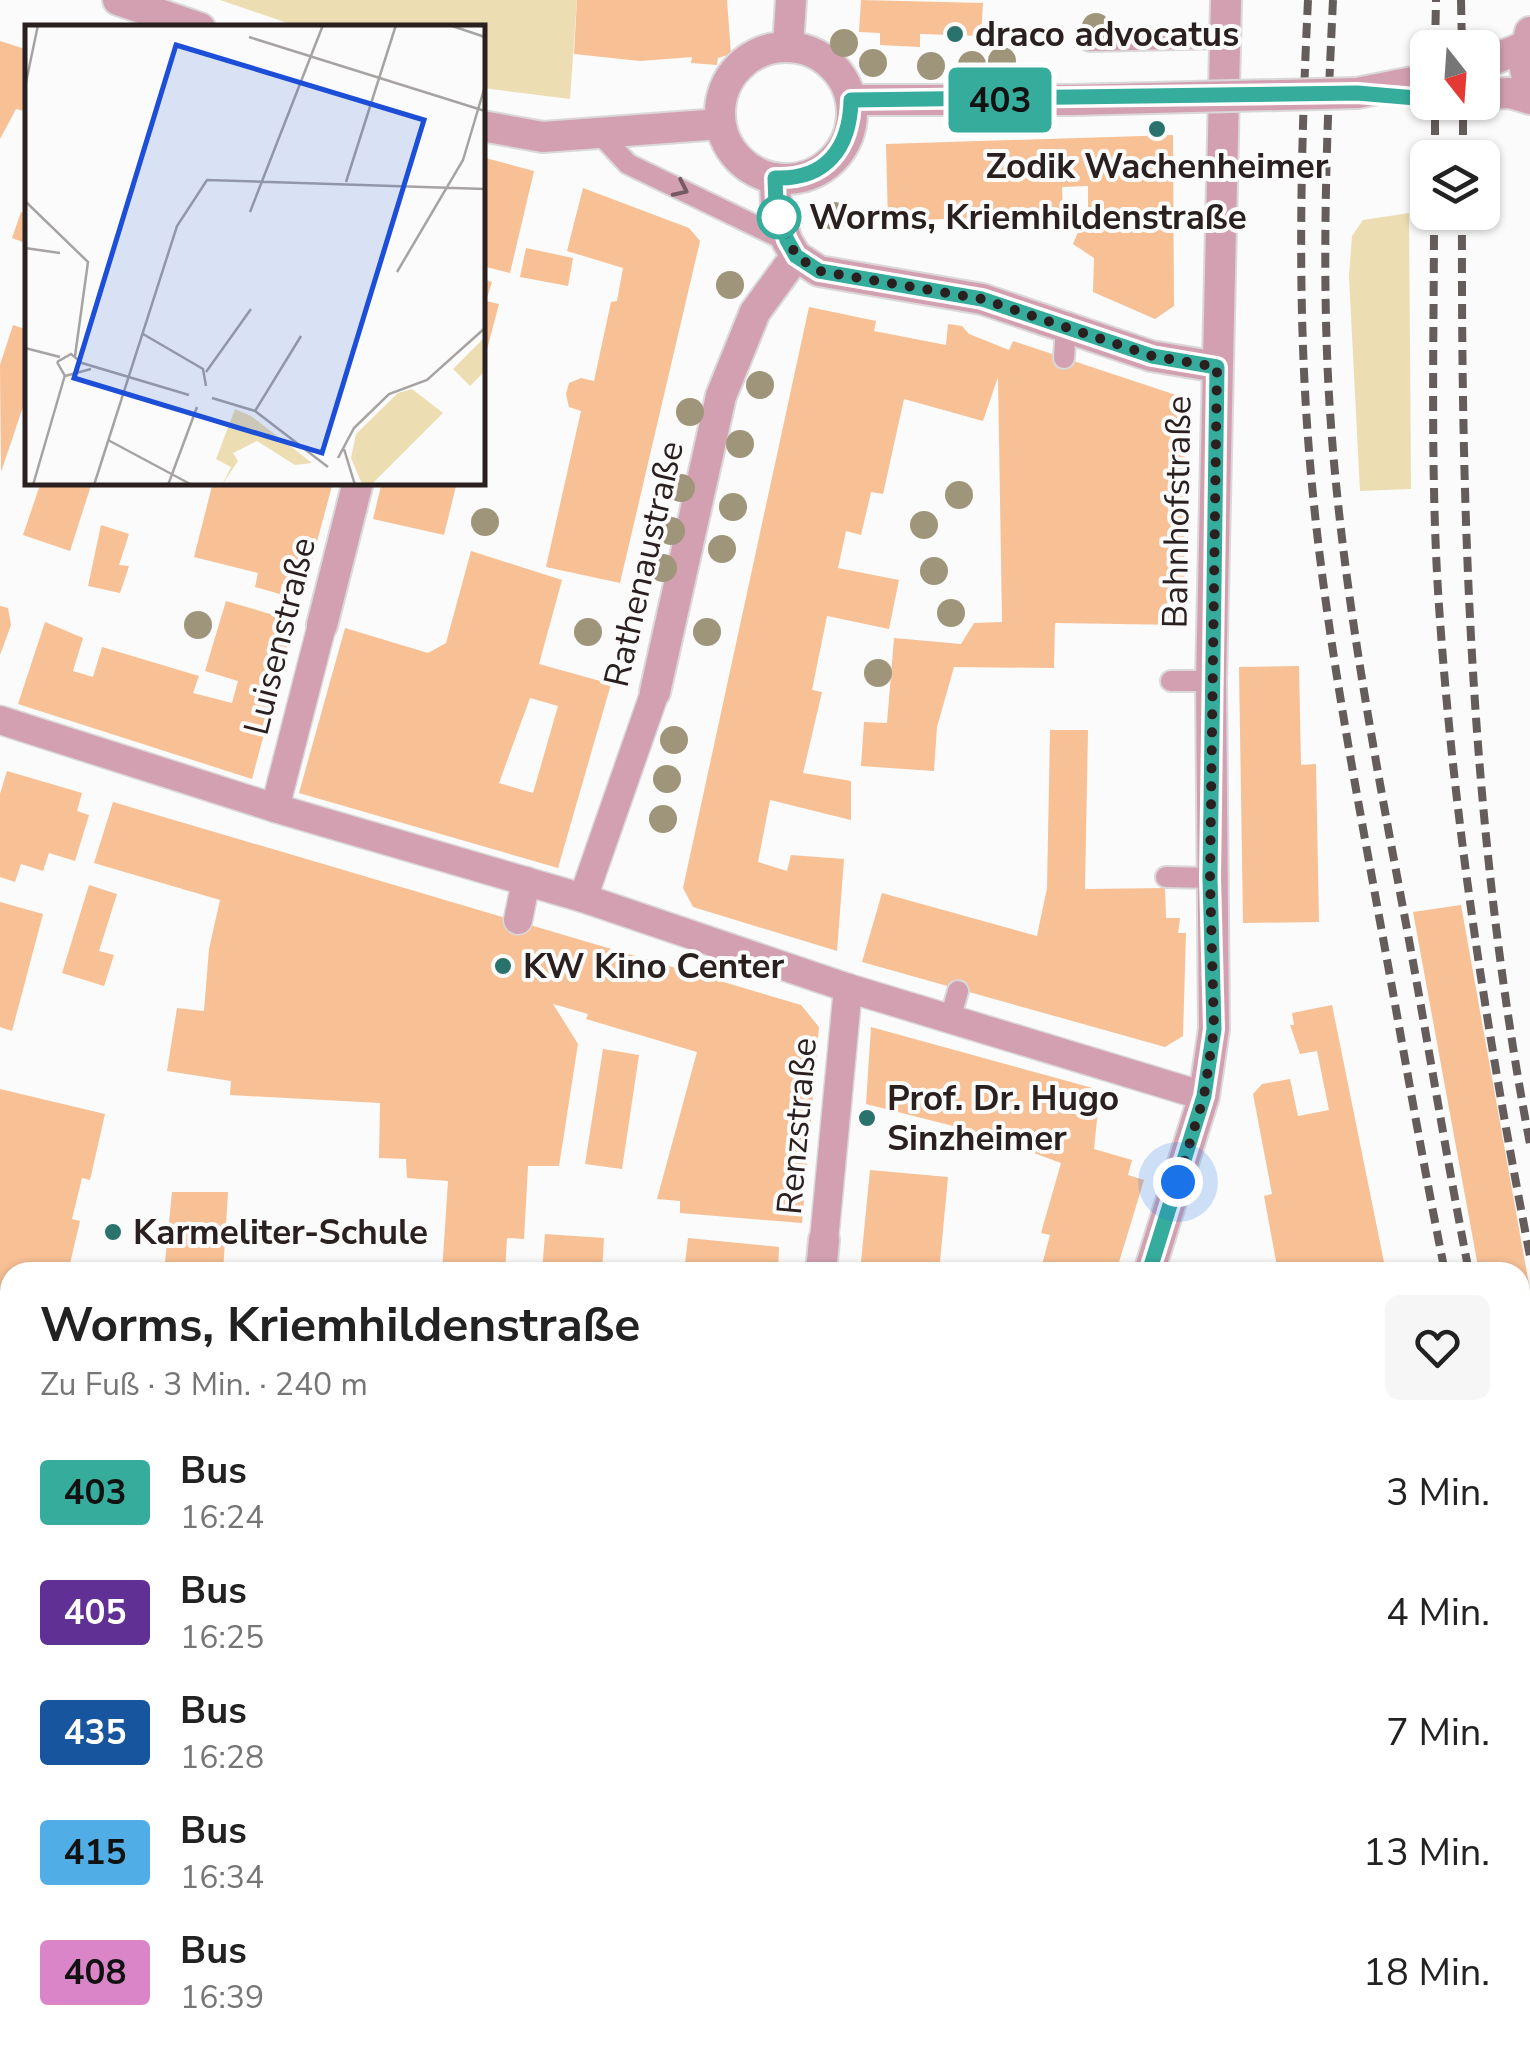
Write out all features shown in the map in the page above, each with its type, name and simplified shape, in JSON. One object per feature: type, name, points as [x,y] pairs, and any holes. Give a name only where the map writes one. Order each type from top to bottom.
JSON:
[{"type":"street","points":[[118,0],[191,25]]},
{"type":"street","points":[[788,46],[792,0]]},
{"type":"street","name":"Bahnhofstraße","points":[[1152,1262],[1204,1096],[1214,1029],[1212,681],[1226,0]]},
{"type":"street","points":[[1500,54],[1527,40]]},
{"type":"street","points":[[1527,40],[1524,72],[1530,90]]},
{"type":"street","points":[[788,46],[828,62],[845,84],[851,100],[850,127],[837,154],[809,174],[775,178],[748,167],[735,156],[720,124],[722,95],[732,74],[760,52],[788,46]]},
{"type":"street","points":[[1357,93],[1410,83]]},
{"type":"street","points":[[851,100],[1072,100],[1357,93],[1410,97]]},
{"type":"street","points":[[1500,93],[1530,99]]},
{"type":"street","points":[[485,127],[543,137],[602,136],[720,124]]},
{"type":"street","points":[[775,178],[776,206],[792,248],[836,276],[982,299],[1152,356],[1217,367]]},
{"type":"street","name":"Rathenaustraße","points":[[583,898],[655,692],[721,396],[754,312],[792,248]]},
{"type":"street","name":"Luisenstraße","points":[[275,808],[357,485]]},
{"type":"street","points":[[0,720],[275,808],[583,898],[848,988],[1204,1096]]},
{"type":"street","points":[[518,920],[526,882]]},
{"type":"street","name":"Renzstraße","points":[[822,1262],[848,988]]},
{"type":"lane","points":[[1090,41],[1226,38]]},
{"type":"lane","points":[[602,136],[628,164],[792,248]]},
{"type":"lane","points":[[1064,358],[1066,326]]},
{"type":"lane","points":[[1171,681],[1212,681]]},
{"type":"lane","points":[[1166,877],[1211,892]]},
{"type":"lane","points":[[950,1019],[958,990]]},
{"type":"shaded area","points":[[220,0],[577,0],[570,99],[485,88],[485,25],[293,25]]},
{"type":"shaded area","points":[[1409,213],[1411,489],[1360,491],[1349,277],[1352,236],[1363,220]]},
{"type":"building","points":[[577,0],[727,0],[731,54],[718,58],[717,65],[691,63],[692,57],[640,61],[574,54]]},
{"type":"building","points":[[861,0],[983,3],[981,36],[920,34],[920,47],[880,45],[880,33],[859,32]]},
{"type":"building","points":[[0,41],[25,49],[25,111],[16,109],[0,139]]},
{"type":"building","points":[[1173,135],[1174,306],[1155,319],[1093,292],[1094,258],[1073,244],[1078,232],[1088,229],[1088,186],[1062,187],[1063,215],[888,221],[886,144]]},
{"type":"building","points":[[485,158],[534,171],[510,273],[485,267]]},
{"type":"building","points":[[583,188],[689,228],[700,241],[620,583],[546,567],[581,411],[569,407],[566,394],[569,383],[581,378],[594,381],[611,302],[617,301],[623,268],[567,251]]},
{"type":"building","points":[[21,212],[25,213],[25,243],[12,238]]},
{"type":"building","points":[[526,248],[573,258],[568,286],[520,277]]},
{"type":"building","points":[[485,280],[492,282],[486,301],[499,304],[485,357]]},
{"type":"building","points":[[809,307],[876,321],[874,331],[946,345],[948,324],[962,326],[969,334],[1009,350],[1013,341],[1182,397],[1185,424],[1184,625],[1055,623],[1054,668],[954,667],[937,727],[934,771],[861,766],[864,722],[887,723],[894,638],[961,644],[974,623],[1002,622],[998,377],[983,421],[904,399],[883,494],[871,492],[861,535],[846,531],[838,568],[899,580],[889,629],[827,616],[812,690],[822,692],[803,773],[851,781],[851,820],[770,800],[758,862],[787,871],[791,855],[844,859],[837,951],[693,907],[683,888]]},
{"type":"building","points":[[13,325],[25,329],[25,401],[1,472],[0,365]]},
{"type":"building","points":[[40,485],[91,485],[70,551],[23,535]]},
{"type":"building","points":[[212,485],[332,485],[304,590],[282,584],[280,594],[255,587],[258,573],[194,557]]},
{"type":"building","points":[[381,485],[456,485],[444,535],[373,519]]},
{"type":"building","points":[[101,525],[129,534],[119,565],[129,566],[120,593],[88,586]]},
{"type":"building","points":[[471,551],[562,580],[539,664],[611,684],[558,868],[299,793],[345,628],[428,653],[446,643]],"holes":[[[530,698],[558,706],[533,793],[499,783]]]},
{"type":"building","points":[[226,601],[294,621],[252,779],[18,704],[45,622],[83,638],[73,671],[93,677],[102,647],[199,676],[193,693],[232,703],[238,681],[205,671]]},
{"type":"building","points":[[0,606],[8,608],[11,625],[0,655]]},
{"type":"building","points":[[1299,666],[1301,765],[1316,764],[1319,922],[1243,923],[1239,667]]},
{"type":"building","points":[[1050,730],[1088,730],[1085,889],[1165,888],[1166,918],[1180,918],[1178,933],[1186,933],[1183,1036],[1165,1047],[862,962],[882,893],[1037,936],[1047,888]]},
{"type":"building","points":[[7,771],[82,793],[77,811],[89,815],[75,861],[49,853],[43,871],[21,864],[15,882],[0,877],[0,794]]},
{"type":"building","points":[[113,802],[801,1005],[819,1027],[802,1223],[680,1213],[680,1201],[657,1199],[697,1052],[586,1019],[588,1014],[553,1004],[578,1044],[559,1166],[528,1166],[524,1239],[507,1238],[506,1262],[443,1262],[448,1181],[407,1178],[406,1159],[379,1158],[380,1103],[230,1095],[231,1081],[167,1071],[177,1008],[204,1011],[209,949],[220,900],[94,863]]},
{"type":"building","points":[[89,885],[117,894],[99,951],[114,955],[104,986],[62,973]]},
{"type":"building","points":[[0,902],[43,914],[12,1031],[0,1027]]},
{"type":"building","points":[[1461,905],[1525,1262],[1477,1262],[1413,912]]},
{"type":"building","points":[[1332,1005],[1384,1262],[1276,1262],[1264,1196],[1272,1194],[1253,1094],[1262,1084],[1290,1079],[1298,1116],[1329,1110],[1317,1051],[1300,1054],[1290,1025],[1294,1025],[1292,1013]]},
{"type":"building","points":[[871,1027],[1100,1090],[1094,1149],[1132,1160],[1128,1175],[1144,1180],[1119,1262],[1043,1262],[1050,1235],[1041,1233],[1061,1163],[977,1132],[866,1104]]},
{"type":"building","points":[[603,1049],[639,1055],[622,1169],[585,1164]]},
{"type":"building","points":[[0,1089],[105,1114],[90,1180],[82,1178],[72,1219],[80,1221],[70,1262],[0,1262]]},
{"type":"building","points":[[870,1170],[948,1177],[940,1262],[861,1262]]},
{"type":"building","points":[[172,1192],[228,1192],[224,1262],[165,1262]]},
{"type":"building","points":[[545,1234],[604,1238],[603,1262],[543,1262]]},
{"type":"building","points":[[688,1238],[779,1247],[778,1262],[685,1262]]},
{"type":"railway","points":[[1308,0],[1301,273],[1313,498],[1347,737],[1443,1262]]},
{"type":"railway","points":[[1333,0],[1325,283],[1339,511],[1367,710],[1467,1262]]},
{"type":"railway","points":[[1435,30],[1436,0]]},
{"type":"railway","points":[[1461,0],[1462,30]]},
{"type":"railway","points":[[1435,120],[1435,140]]},
{"type":"railway","points":[[1463,120],[1463,140]]},
{"type":"railway","points":[[1434,230],[1434,508],[1445,688],[1474,932],[1530,1256]]},
{"type":"railway","points":[[1462,230],[1468,563],[1482,796],[1494,913],[1530,1144]]},
{"type":"bus line","name":"403","points":[[1152,1262],[1204,1096],[1214,1029],[1210,878],[1217,367],[1152,356],[982,299],[819,271],[796,256],[787,240],[776,206],[775,178],[809,174],[837,154],[850,127],[851,100],[1107,100],[1357,93],[1410,99]]},
{"type":"place","name":"draco advocatus","points":[[955,34]]},
{"type":"place","name":"Zodik Wachenheimer","points":[[1157,129]]},
{"type":"place","name":"Worms, Kriemhildenstraße","points":[[779,217]]},
{"type":"place","name":"KW Kino Center","points":[[503,966]]},
{"type":"place","name":"Prof. Dr. Hugo Sinzheimer","points":[[867,1118]]},
{"type":"place","name":"Karmeliter-Schule","points":[[113,1232]]},
{"type":"route","points":[[779,217],[796,256],[819,271],[982,299],[1152,356],[1217,367],[1210,878],[1214,1029],[1204,1096],[1178,1182]]}]
